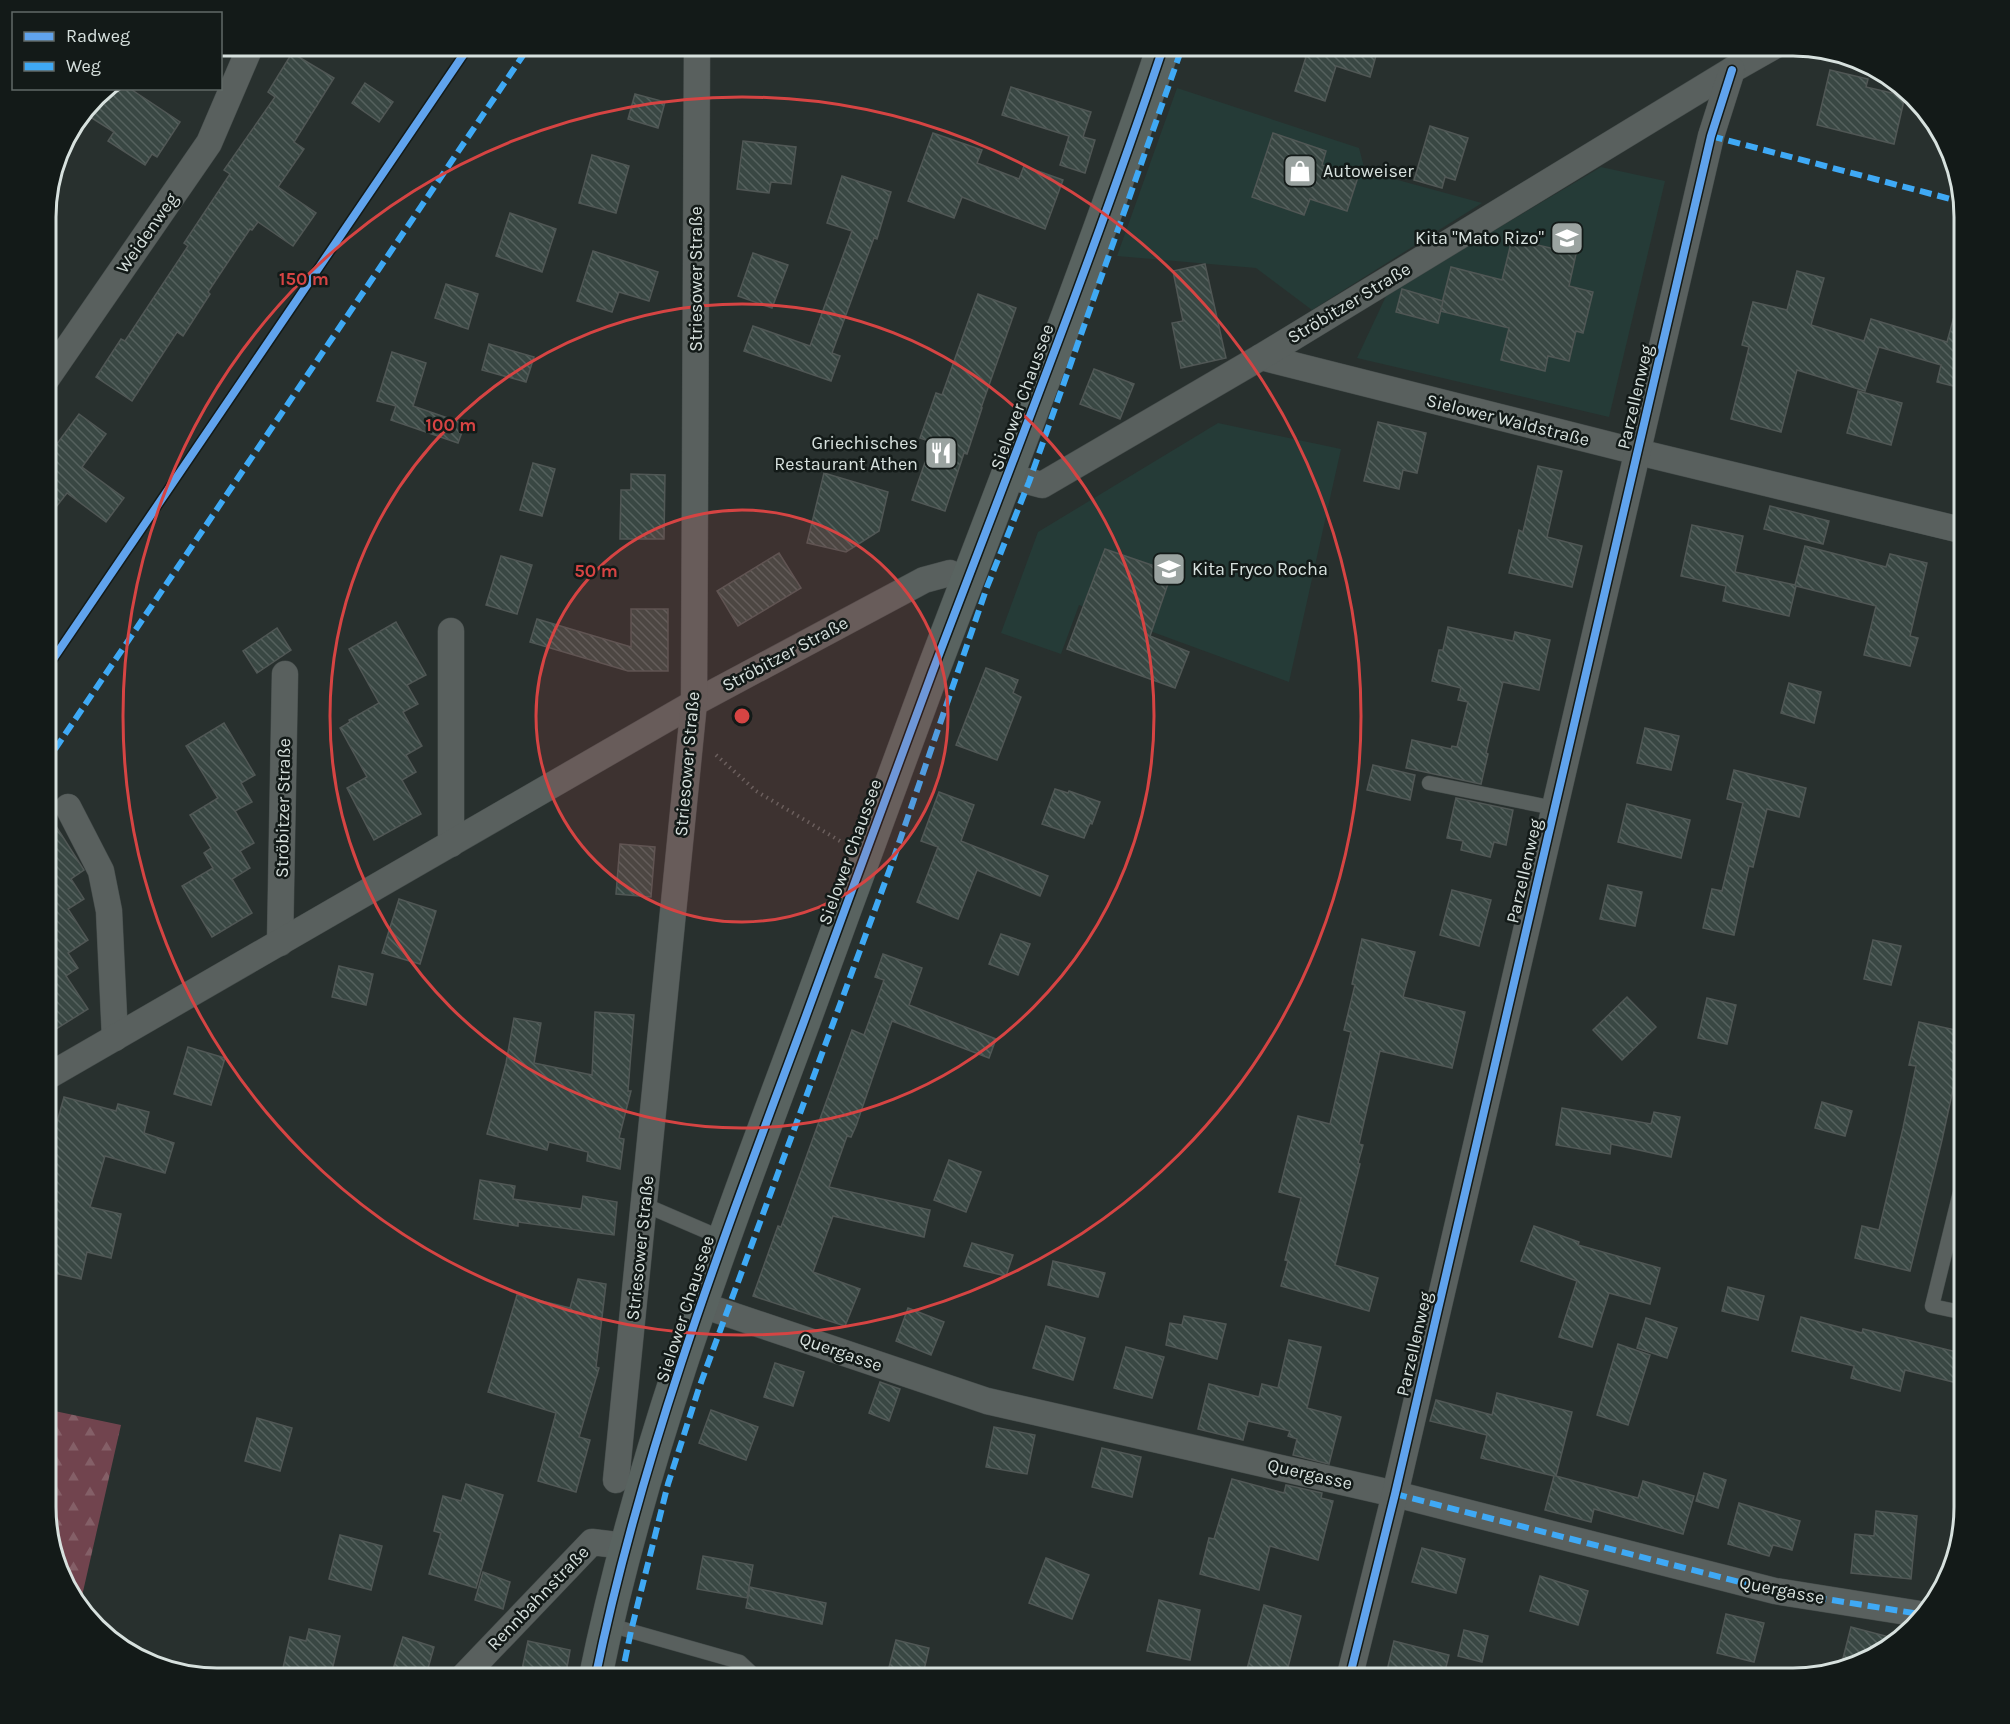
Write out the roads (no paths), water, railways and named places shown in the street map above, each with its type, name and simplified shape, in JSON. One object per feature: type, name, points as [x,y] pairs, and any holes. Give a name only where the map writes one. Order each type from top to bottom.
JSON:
[{"type":"main road","name":"Sielower Chaussee","points":[[597,1668],[625,1546],[644,1478],[724,1239],[865,855],[1116,189],[1160,56]]},
{"type":"street","name":"Weidenweg","points":[[56,365],[209,142],[229,75],[243,56]]},
{"type":"street","name":"Striesower Straße","points":[[616,1480],[694,703],[697,56]]},
{"type":"street","name":"Ströbitzer Straße","points":[[1008,476],[1042,484],[1261,357],[1755,56]]},
{"type":"street","name":"Parzellenweg","points":[[1352,1668],[1395,1494],[1712,136],[1732,70]]},
{"type":"street","name":"Sielower Waldstraße","points":[[1261,357],[1954,528]]},
{"type":"street","name":"Ströbitzer Straße","points":[[56,1072],[694,703],[924,580],[950,573],[968,580]]},
{"type":"street","points":[[451,631],[451,844]]},
{"type":"street","name":"Ströbitzer Straße","points":[[280,943],[285,674]]},
{"type":"street","points":[[68,807],[101,871],[109,911],[116,1038]]},
{"type":"street","name":"Quergasse","points":[[702,1305],[987,1401],[1395,1494],[1775,1591],[1915,1613]]},
{"type":"street","name":"Rennbahnstraße","points":[[472,1668],[592,1542],[625,1546]]},
{"type":"lane","points":[[1429,783],[1554,808]]},
{"type":"lane","points":[[645,1205],[724,1239]]},
{"type":"lane","points":[[1954,1217],[1932,1306],[1954,1311]]},
{"type":"lane","points":[[606,1624],[740,1662],[746,1668]]},
{"type":"place","name":"Autoweiser","points":[[1300,171]]},
{"type":"place","name":"Kita \"Mato Rizo\"","points":[[1567,238]]},
{"type":"place","name":"Griechisches Restaurant Athen","points":[[941,453]]},
{"type":"place","name":"Kita Fryco Rocha","points":[[1169,569]]}]
